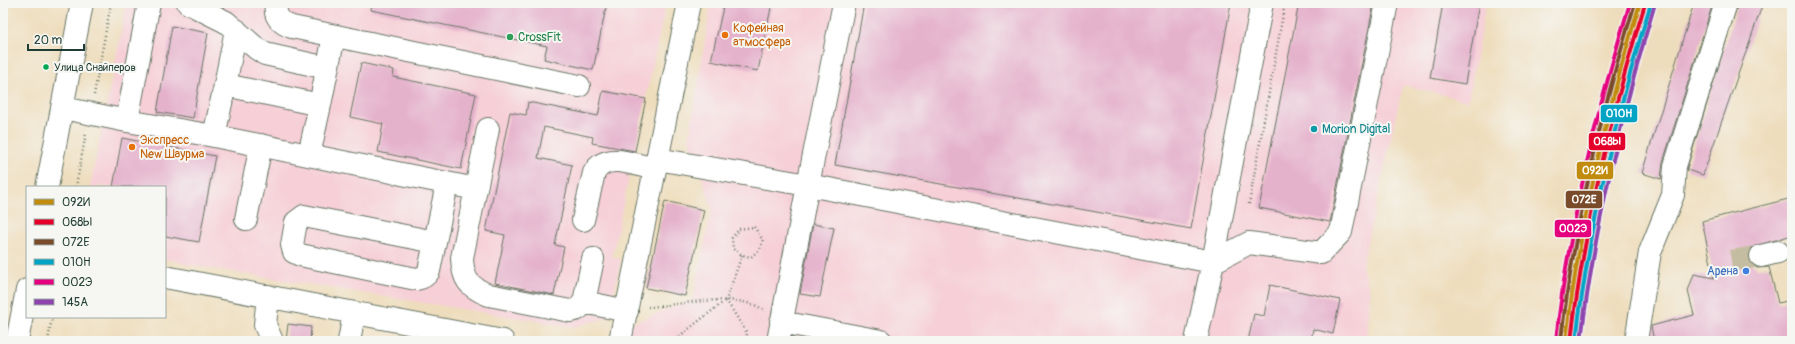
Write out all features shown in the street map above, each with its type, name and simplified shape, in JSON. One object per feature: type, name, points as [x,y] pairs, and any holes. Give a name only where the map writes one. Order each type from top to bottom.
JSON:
[{"type":"street","points":[[47,186],[82,3]]},
{"type":"street","points":[[127,121],[149,3]]},
{"type":"street","points":[[188,3],[226,22],[265,54],[327,68]]},
{"type":"street","points":[[620,341],[631,312],[656,164],[689,3]]},
{"type":"street","points":[[844,3],[780,331],[881,341]]},
{"type":"street","points":[[1196,341],[1213,262],[1262,3]]},
{"type":"street","points":[[583,220],[597,166],[602,162],[614,160],[808,184],[1213,262],[1249,243],[1321,253],[1341,232],[1387,3]]},
{"type":"street","points":[[1636,341],[1650,252],[1673,194],[1675,166],[1726,3]]},
{"type":"street","points":[[276,6],[276,15],[286,25],[579,86]]},
{"type":"street","points":[[214,136],[236,30]]},
{"type":"street","points":[[309,155],[334,36]]},
{"type":"street","points":[[225,85],[320,105]]},
{"type":"street","points":[[63,108],[261,145],[476,189]]},
{"type":"street","points":[[488,129],[462,258],[462,271],[467,281],[476,290],[489,295],[570,311],[578,309],[584,302],[593,259]]},
{"type":"street","points":[[246,219],[261,145]]},
{"type":"street","points":[[435,242],[304,216],[296,222],[292,245],[294,252],[300,255],[416,279],[423,277],[429,271],[435,242],[447,184]]},
{"type":"street","points":[[166,277],[503,341]]},
{"type":"street","points":[[17,341],[26,295]]},
{"type":"street","points":[[268,296],[266,325],[272,341]]},
{"type":"street","points":[[584,302],[631,312]]},
{"type":"street","points":[[349,341],[354,314]]},
{"type":"path","points":[[50,3],[56,8]]},
{"type":"path","points":[[1249,204],[1285,3]]},
{"type":"path","points":[[754,227],[763,240],[760,249],[751,257],[742,254],[733,248],[732,238],[740,229],[754,227]]},
{"type":"path","points":[[673,341],[726,300],[742,254]]},
{"type":"path","points":[[631,312],[726,300],[758,306],[780,331]]},
{"type":"path","points":[[726,300],[747,333],[746,341]]},
{"type":"path","points":[[48,341],[52,318]]},
{"type":"shaded area","points":[[127,3],[666,3],[612,257],[621,259],[609,317],[574,327],[195,266],[166,259],[166,186],[90,186]]},
{"type":"shaded area","points":[[711,3],[1486,3],[1468,101],[1403,85],[1362,266],[1370,292],[1367,341],[626,341],[630,324],[693,299],[712,208],[689,139]]},
{"type":"building","points":[[372,3],[607,3],[593,70],[544,59],[547,46],[371,10]]},
{"type":"building","points":[[724,3],[772,3],[758,71],[711,61]]},
{"type":"building","points":[[864,3],[1231,3],[1191,229],[835,165]]},
{"type":"building","name":"Morion Digital","points":[[1299,3],[1374,3],[1330,222],[1259,208]]},
{"type":"building","points":[[1443,3],[1479,3],[1465,84],[1430,78]]},
{"type":"building","points":[[1694,3],[1713,3],[1663,162],[1661,179],[1642,173]]},
{"type":"building","points":[[1738,3],[1763,3],[1703,175],[1687,170],[1687,168]]},
{"type":"building","points":[[172,26],[208,33],[193,118],[157,112]]},
{"type":"building","points":[[361,63],[394,70],[393,77],[476,94],[461,169],[378,152],[383,124],[350,117]]},
{"type":"building","points":[[603,91],[646,99],[635,151],[592,143],[593,137],[544,127],[538,158],[572,165],[555,245],[564,247],[554,295],[495,283],[505,235],[486,231],[510,112],[526,115],[528,102],[598,116]]},
{"type":"building","points":[[122,138],[215,156],[199,242],[166,236],[166,186],[113,186]]},
{"type":"building","name":"Арена","points":[[1792,198],[1792,235],[1753,247],[1749,252],[1749,258],[1752,264],[1757,268],[1769,267],[1778,303],[1792,300],[1792,341],[1654,341],[1651,326],[1694,315],[1688,291],[1694,274],[1714,278],[1702,221]]},
{"type":"building","points":[[665,201],[704,210],[685,296],[646,288]]},
{"type":"building","points":[[813,224],[834,228],[820,297],[800,294]]},
{"type":"building","points":[[1270,285],[1340,300],[1333,334],[1313,329],[1311,341],[1248,341],[1254,314],[1264,316]]},
{"type":"building","points":[[288,324],[311,327],[310,341],[286,341]]},
{"type":"tunnel","points":[[1731,261],[1761,256]]},
{"type":"transit line","name":"002Э","points":[[1556,340],[1568,254],[1585,170],[1606,86],[1630,3]]},
{"type":"transit line","name":"072Е","points":[[1561,340],[1573,255],[1590,170],[1611,86],[1635,3]]},
{"type":"transit line","name":"092И","points":[[1566,341],[1578,255],[1595,170],[1616,86],[1640,3]]},
{"type":"transit line","name":"068Ы","points":[[1571,341],[1583,256],[1600,171],[1621,87],[1645,4]]},
{"type":"transit line","name":"010Н","points":[[1576,341],[1588,256],[1605,172],[1626,88],[1650,6]]},
{"type":"transit line","name":"145А","points":[[1581,341],[1593,256],[1610,172],[1630,89],[1654,7]]},
{"type":"place","name":"Кофейная атмосфера","points":[[725,35]]},
{"type":"place","name":"CrossFit","points":[[510,37]]},
{"type":"place","name":"Улица Снайперов","points":[[46,67]]},
{"type":"place","name":"Morion Digital","points":[[1314,129]]},
{"type":"place","name":"Экспресс New Шаурма","points":[[132,147]]},
{"type":"place","name":"Арена","points":[[1746,271]]}]
